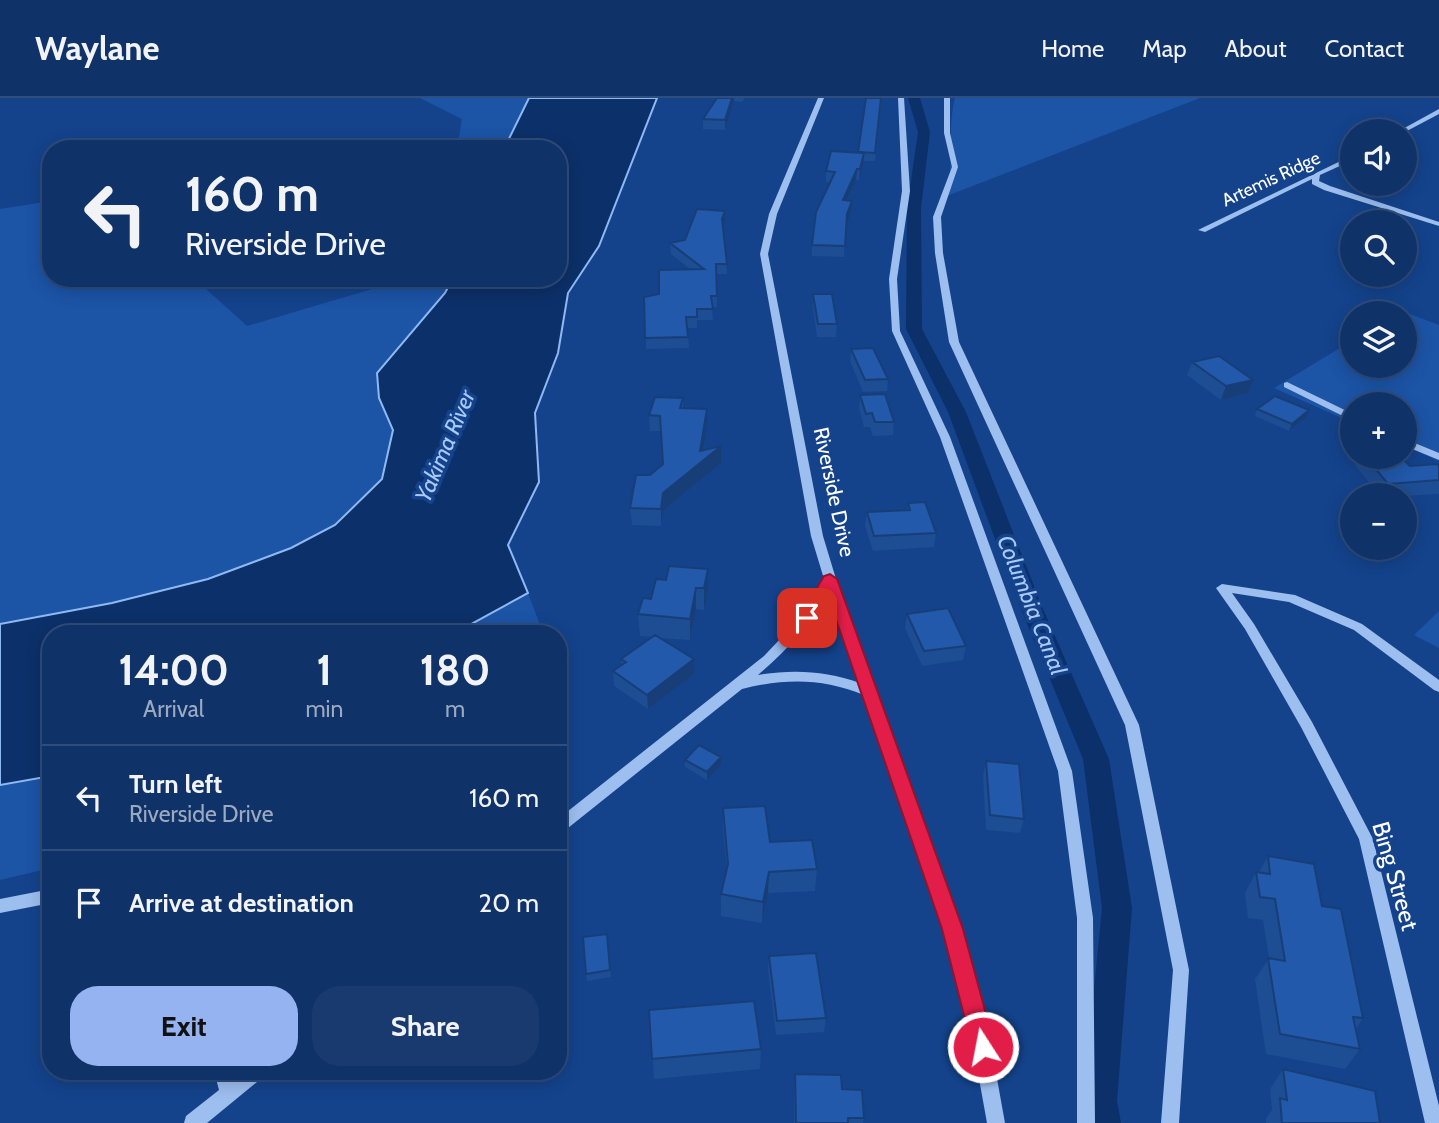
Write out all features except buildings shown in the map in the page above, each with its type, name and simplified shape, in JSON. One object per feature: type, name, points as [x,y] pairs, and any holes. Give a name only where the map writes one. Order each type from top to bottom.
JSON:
[{"type":"street","name":"Riverside Drive","points":[[567,821],[738,685],[801,625],[819,601],[830,579],[817,536],[764,254],[773,214],[821,98]]},
{"type":"street","points":[[947,98],[947,133],[955,167],[937,217],[939,253],[954,342],[1132,725],[1181,970],[1170,1123]]},
{"type":"street","points":[[1417,123],[1439,111]]},
{"type":"street","name":"Artemis Ridge","points":[[1202,230],[1340,163]]},
{"type":"street","points":[[1317,175],[1315,182],[1327,188],[1439,224]]},
{"type":"street","points":[[1287,385],[1340,412]]},
{"type":"street","points":[[1417,447],[1439,457]]},
{"type":"street","points":[[830,579],[952,929],[976,1012],[996,1123]]},
{"type":"street","name":"Bing Street","points":[[1434,1123],[1366,839],[1288,693],[1250,627],[1222,588],[1290,598],[1357,627],[1439,687]]},
{"type":"street","points":[[738,685],[763,678],[812,675],[837,678],[869,692]]},
{"type":"street","points":[[0,906],[42,898]]},
{"type":"street","points":[[225,1080],[229,1093]]},
{"type":"street","points":[[193,1123],[246,1080]]},
{"type":"lane","points":[[901,98],[906,191],[893,279],[896,331],[945,437],[1065,771],[1085,918],[1086,1123]]},
{"type":"shaded area","points":[[420,98],[529,98],[508,140],[458,140],[462,119]]},
{"type":"shaded area","points":[[955,98],[1200,98],[944,197],[950,172],[951,123]]},
{"type":"shaded area","points":[[42,202],[42,287],[204,287],[247,326],[379,287],[447,287],[379,398],[393,430],[382,479],[335,525],[291,548],[208,579],[112,603],[0,624],[0,209]]},
{"type":"shaded area","points":[[1417,317],[1439,325],[1439,461],[1417,451],[1417,392],[1340,392],[1340,417],[1274,388],[1340,348],[1340,378],[1417,378]]},
{"type":"shaded area","points":[[528,593],[540,625],[470,625]]},
{"type":"shaded area","points":[[1439,611],[1439,648],[1414,635]]},
{"type":"shaded area","points":[[42,778],[42,870],[0,880],[0,785]]},
{"type":"water","name":"Yakima River","points":[[529,98],[657,98],[599,246],[568,293],[558,353],[535,413],[539,482],[508,545],[528,593],[470,625],[42,625],[42,778],[0,785],[0,624],[112,603],[208,579],[291,548],[335,525],[382,479],[393,430],[379,398],[377,373],[448,287],[567,287],[567,140],[508,140]]},
{"type":"waterway","name":"Columbia Canal","points":[[914,98],[924,132],[914,208],[914,329],[957,412],[1032,609],[1096,759],[1117,908],[1100,1101],[1104,1123]]},
{"type":"route","points":[[807,618],[830,579],[952,929],[976,1012],[983,1047]]}]
